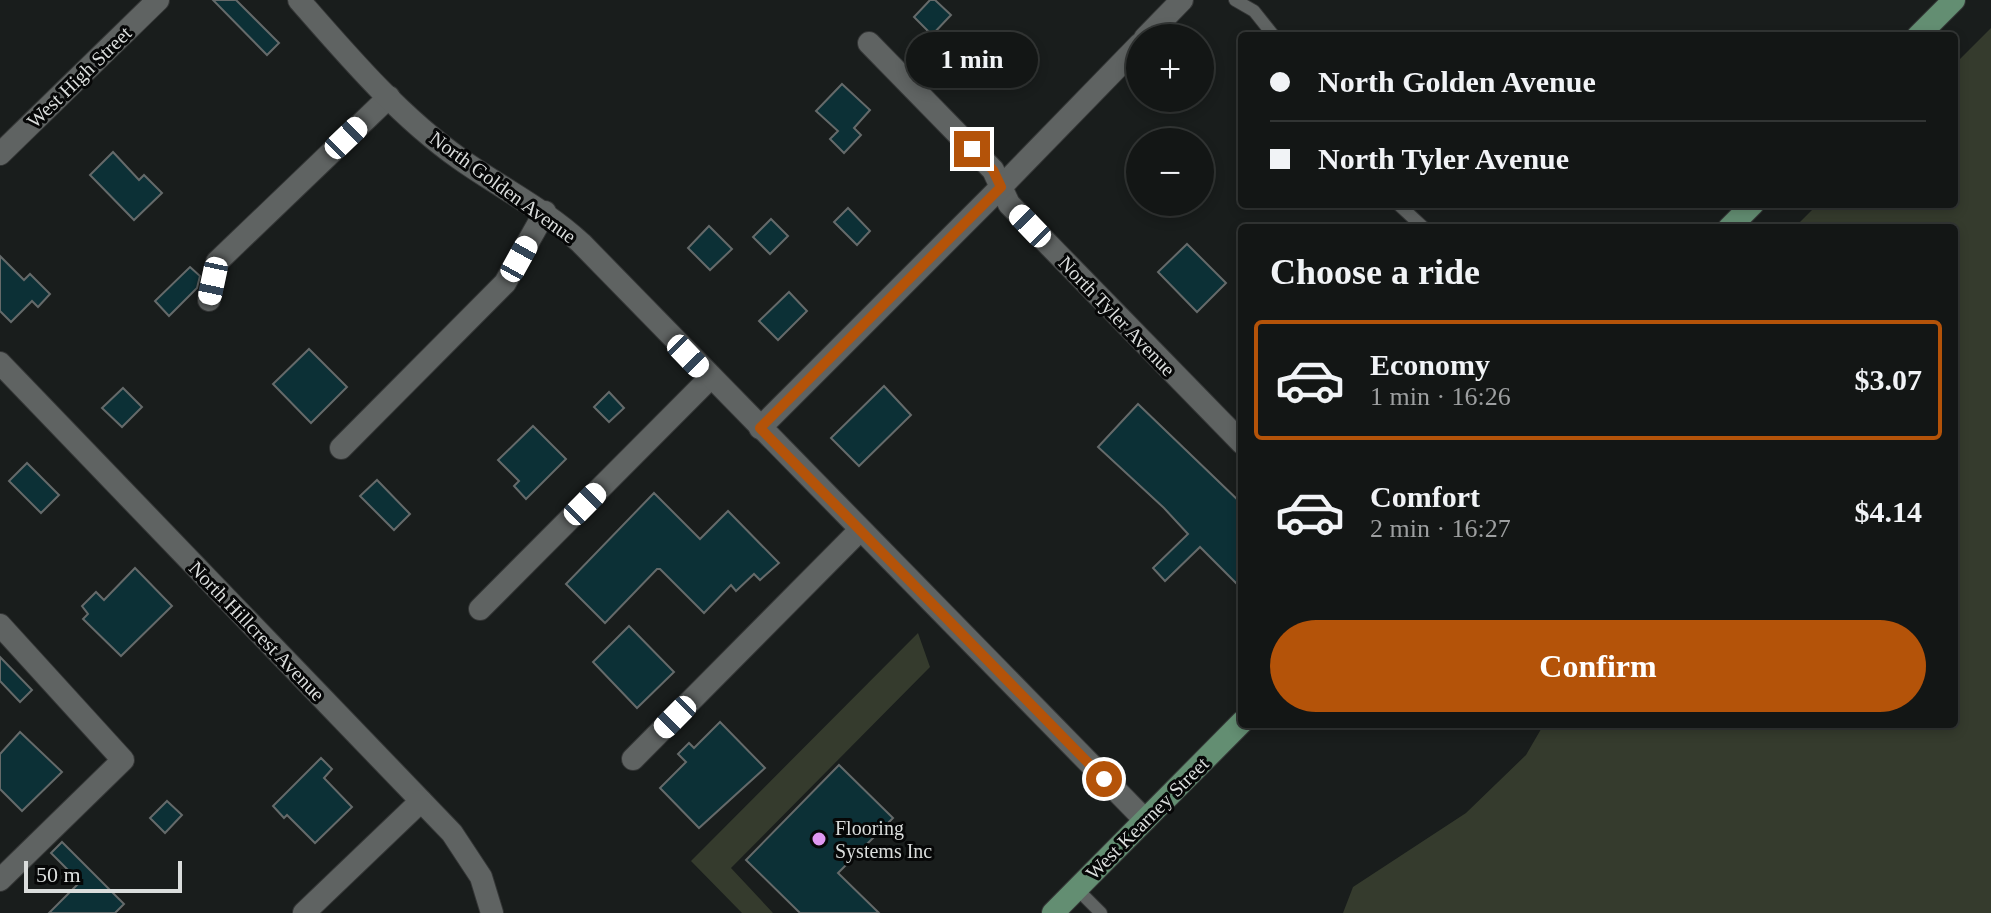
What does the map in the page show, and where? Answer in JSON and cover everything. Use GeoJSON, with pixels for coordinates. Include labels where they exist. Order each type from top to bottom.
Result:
{"type":"FeatureCollection","features":[{"type":"Feature","properties":{"kind":"main road"},"geometry":{"type":"LineString","coordinates":[[1922,32],[1954,0]]}},
{"type":"Feature","properties":{"kind":"main road"},"geometry":{"type":"LineString","coordinates":[[1733,224],[1749,208]]}},
{"type":"Feature","properties":{"kind":"main road","name":"West Kearney Street"},"geometry":{"type":"LineString","coordinates":[[1053,913],[1238,726]]}},
{"type":"Feature","properties":{"kind":"street","name":"West High Street"},"geometry":{"type":"LineString","coordinates":[[0,154],[158,0]]}},
{"type":"Feature","properties":{"kind":"street","name":"North Golden Avenue"},"geometry":{"type":"LineString","coordinates":[[299,0],[389,97],[461,160],[545,212],[581,243],[1145,820]]}},
{"type":"Feature","properties":{"kind":"street"},"geometry":{"type":"LineString","coordinates":[[1159,24],[1182,0]]}},
{"type":"Feature","properties":{"kind":"street","name":"North Tyler Avenue"},"geometry":{"type":"LineString","coordinates":[[869,43],[993,170],[1009,204],[1238,439]]}},
{"type":"Feature","properties":{"kind":"street"},"geometry":{"type":"LineString","coordinates":[[760,428],[1126,58]]}},
{"type":"Feature","properties":{"kind":"street"},"geometry":{"type":"LineString","coordinates":[[209,300],[217,262],[389,97]]}},
{"type":"Feature","properties":{"kind":"street"},"geometry":{"type":"LineString","coordinates":[[341,448],[505,283],[545,212]]}},
{"type":"Feature","properties":{"kind":"street","name":"North Hillcrest Avenue"},"geometry":{"type":"LineString","coordinates":[[0,363],[452,833],[473,861],[495,912]]}},
{"type":"Feature","properties":{"kind":"street"},"geometry":{"type":"LineString","coordinates":[[480,609],[710,378]]}},
{"type":"Feature","properties":{"kind":"street"},"geometry":{"type":"LineString","coordinates":[[633,759],[860,530]]}},
{"type":"Feature","properties":{"kind":"street"},"geometry":{"type":"LineString","coordinates":[[0,625],[123,760],[0,880]]}},
{"type":"Feature","properties":{"kind":"street"},"geometry":{"type":"LineString","coordinates":[[304,913],[421,801]]}},
{"type":"Feature","properties":{"kind":"lane"},"geometry":{"type":"LineString","coordinates":[[1235,0],[1254,11],[1271,32]]}},
{"type":"Feature","properties":{"kind":"lane"},"geometry":{"type":"LineString","coordinates":[[1402,208],[1420,224]]}},
{"type":"Feature","properties":{"kind":"lane"},"geometry":{"type":"LineString","coordinates":[[1077,889],[1101,913]]}},
{"type":"Feature","properties":{"kind":"green space"},"geometry":{"type":"Polygon","coordinates":[[[1991,28],[1991,913],[1343,913],[1353,887],[1466,813],[1526,755],[1542,728],[1958,728],[1958,224],[1798,224],[1814,208],[1958,208],[1958,61],[1991,28]]]}},
{"type":"Feature","properties":{"kind":"green space"},"geometry":{"type":"Polygon","coordinates":[[[918,633],[930,667],[731,868],[773,913],[742,913],[691,861],[918,633]]]}},
{"type":"Feature","properties":{"kind":"building"},"geometry":{"type":"Polygon","coordinates":[[[213,0],[236,0],[279,43],[267,55],[213,0]]]}},
{"type":"Feature","properties":{"kind":"building"},"geometry":{"type":"Polygon","coordinates":[[[930,0],[935,0],[951,15],[932,35],[914,17],[930,0]]]}},
{"type":"Feature","properties":{"kind":"building"},"geometry":{"type":"Polygon","coordinates":[[[842,84],[870,110],[854,128],[861,135],[844,153],[830,139],[838,131],[816,111],[842,84]]]}},
{"type":"Feature","properties":{"kind":"building"},"geometry":{"type":"Polygon","coordinates":[[[113,152],[139,180],[144,175],[162,193],[134,220],[90,175],[113,152]]]}},
{"type":"Feature","properties":{"kind":"building"},"geometry":{"type":"Polygon","coordinates":[[[848,208],[870,231],[857,245],[834,222],[848,208]]]}},
{"type":"Feature","properties":{"kind":"building"},"geometry":{"type":"Polygon","coordinates":[[[771,219],[788,236],[770,254],[753,237],[771,219]]]}},
{"type":"Feature","properties":{"kind":"building"},"geometry":{"type":"Polygon","coordinates":[[[709,226],[732,249],[710,270],[688,248],[709,226]]]}},
{"type":"Feature","properties":{"kind":"building"},"geometry":{"type":"Polygon","coordinates":[[[1187,244],[1226,283],[1197,312],[1158,272],[1187,244]]]}},
{"type":"Feature","properties":{"kind":"building"},"geometry":{"type":"Polygon","coordinates":[[[0,256],[24,280],[30,274],[50,294],[38,307],[32,301],[11,322],[0,311],[0,256]]]}},
{"type":"Feature","properties":{"kind":"building"},"geometry":{"type":"Polygon","coordinates":[[[190,267],[200,276],[197,288],[169,316],[155,301],[190,267]]]}},
{"type":"Feature","properties":{"kind":"building"},"geometry":{"type":"Polygon","coordinates":[[[789,292],[807,311],[778,340],[759,321],[789,292]]]}},
{"type":"Feature","properties":{"kind":"building"},"geometry":{"type":"Polygon","coordinates":[[[309,349],[347,387],[311,423],[273,384],[309,349]]]}},
{"type":"Feature","properties":{"kind":"building"},"geometry":{"type":"Polygon","coordinates":[[[884,386],[911,415],[859,466],[831,438],[884,386]]]}},
{"type":"Feature","properties":{"kind":"building"},"geometry":{"type":"Polygon","coordinates":[[[123,388],[142,407],[122,427],[102,408],[123,388]]]}},
{"type":"Feature","properties":{"kind":"building"},"geometry":{"type":"Polygon","coordinates":[[[609,392],[624,408],[609,422],[594,407],[609,392]]]}},
{"type":"Feature","properties":{"kind":"building"},"geometry":{"type":"Polygon","coordinates":[[[1138,404],[1238,500],[1238,585],[1200,547],[1165,581],[1153,568],[1188,534],[1098,447],[1138,404]]]}},
{"type":"Feature","properties":{"kind":"building"},"geometry":{"type":"Polygon","coordinates":[[[533,426],[566,459],[526,499],[514,486],[519,481],[498,460],[533,426]]]}},
{"type":"Feature","properties":{"kind":"building"},"geometry":{"type":"Polygon","coordinates":[[[27,463],[59,495],[41,513],[9,481],[27,463]]]}},
{"type":"Feature","properties":{"kind":"building"},"geometry":{"type":"Polygon","coordinates":[[[377,480],[410,514],[394,530],[360,496],[377,480]]]}},
{"type":"Feature","properties":{"kind":"building"},"geometry":{"type":"Polygon","coordinates":[[[654,493],[700,539],[728,511],[779,563],[760,580],[754,574],[736,591],[731,585],[704,613],[657,569],[605,623],[566,584],[654,493]]]}},
{"type":"Feature","properties":{"kind":"building"},"geometry":{"type":"Polygon","coordinates":[[[135,568],[172,606],[121,656],[83,619],[88,614],[82,606],[96,592],[104,600],[135,568]]]}},
{"type":"Feature","properties":{"kind":"building"},"geometry":{"type":"Polygon","coordinates":[[[629,626],[674,672],[637,708],[593,662],[629,626]]]}},
{"type":"Feature","properties":{"kind":"building"},"geometry":{"type":"Polygon","coordinates":[[[0,657],[32,690],[20,702],[0,681],[0,657]]]}},
{"type":"Feature","properties":{"kind":"building"},"geometry":{"type":"Polygon","coordinates":[[[720,722],[765,768],[699,828],[660,788],[686,762],[678,754],[689,743],[694,748],[720,722]]]}},
{"type":"Feature","properties":{"kind":"building"},"geometry":{"type":"Polygon","coordinates":[[[20,732],[62,772],[22,811],[0,789],[0,754],[20,732]]]}},
{"type":"Feature","properties":{"kind":"building"},"geometry":{"type":"Polygon","coordinates":[[[321,758],[332,769],[324,778],[352,807],[315,843],[287,815],[284,818],[273,806],[321,758]]]}},
{"type":"Feature","properties":{"kind":"building","name":"Flooring Systems Inc"},"geometry":{"type":"Polygon","coordinates":[[[839,765],[893,818],[838,873],[879,913],[800,913],[746,860],[839,765]]]}},
{"type":"Feature","properties":{"kind":"building"},"geometry":{"type":"Polygon","coordinates":[[[167,801],[182,815],[165,833],[150,818],[167,801]]]}},
{"type":"Feature","properties":{"kind":"building"},"geometry":{"type":"Polygon","coordinates":[[[62,842],[124,904],[115,913],[49,913],[80,882],[51,853],[62,842]]]}},
{"type":"Feature","properties":{"kind":"place","name":"Flooring Systems Inc"},"geometry":{"type":"Point","coordinates":[819,839]}},
{"type":"Feature","properties":{"kind":"route"},"geometry":{"type":"LineString","coordinates":[[972,149],[993,170],[1001,187],[760,428],[1104,779]]}}]}
